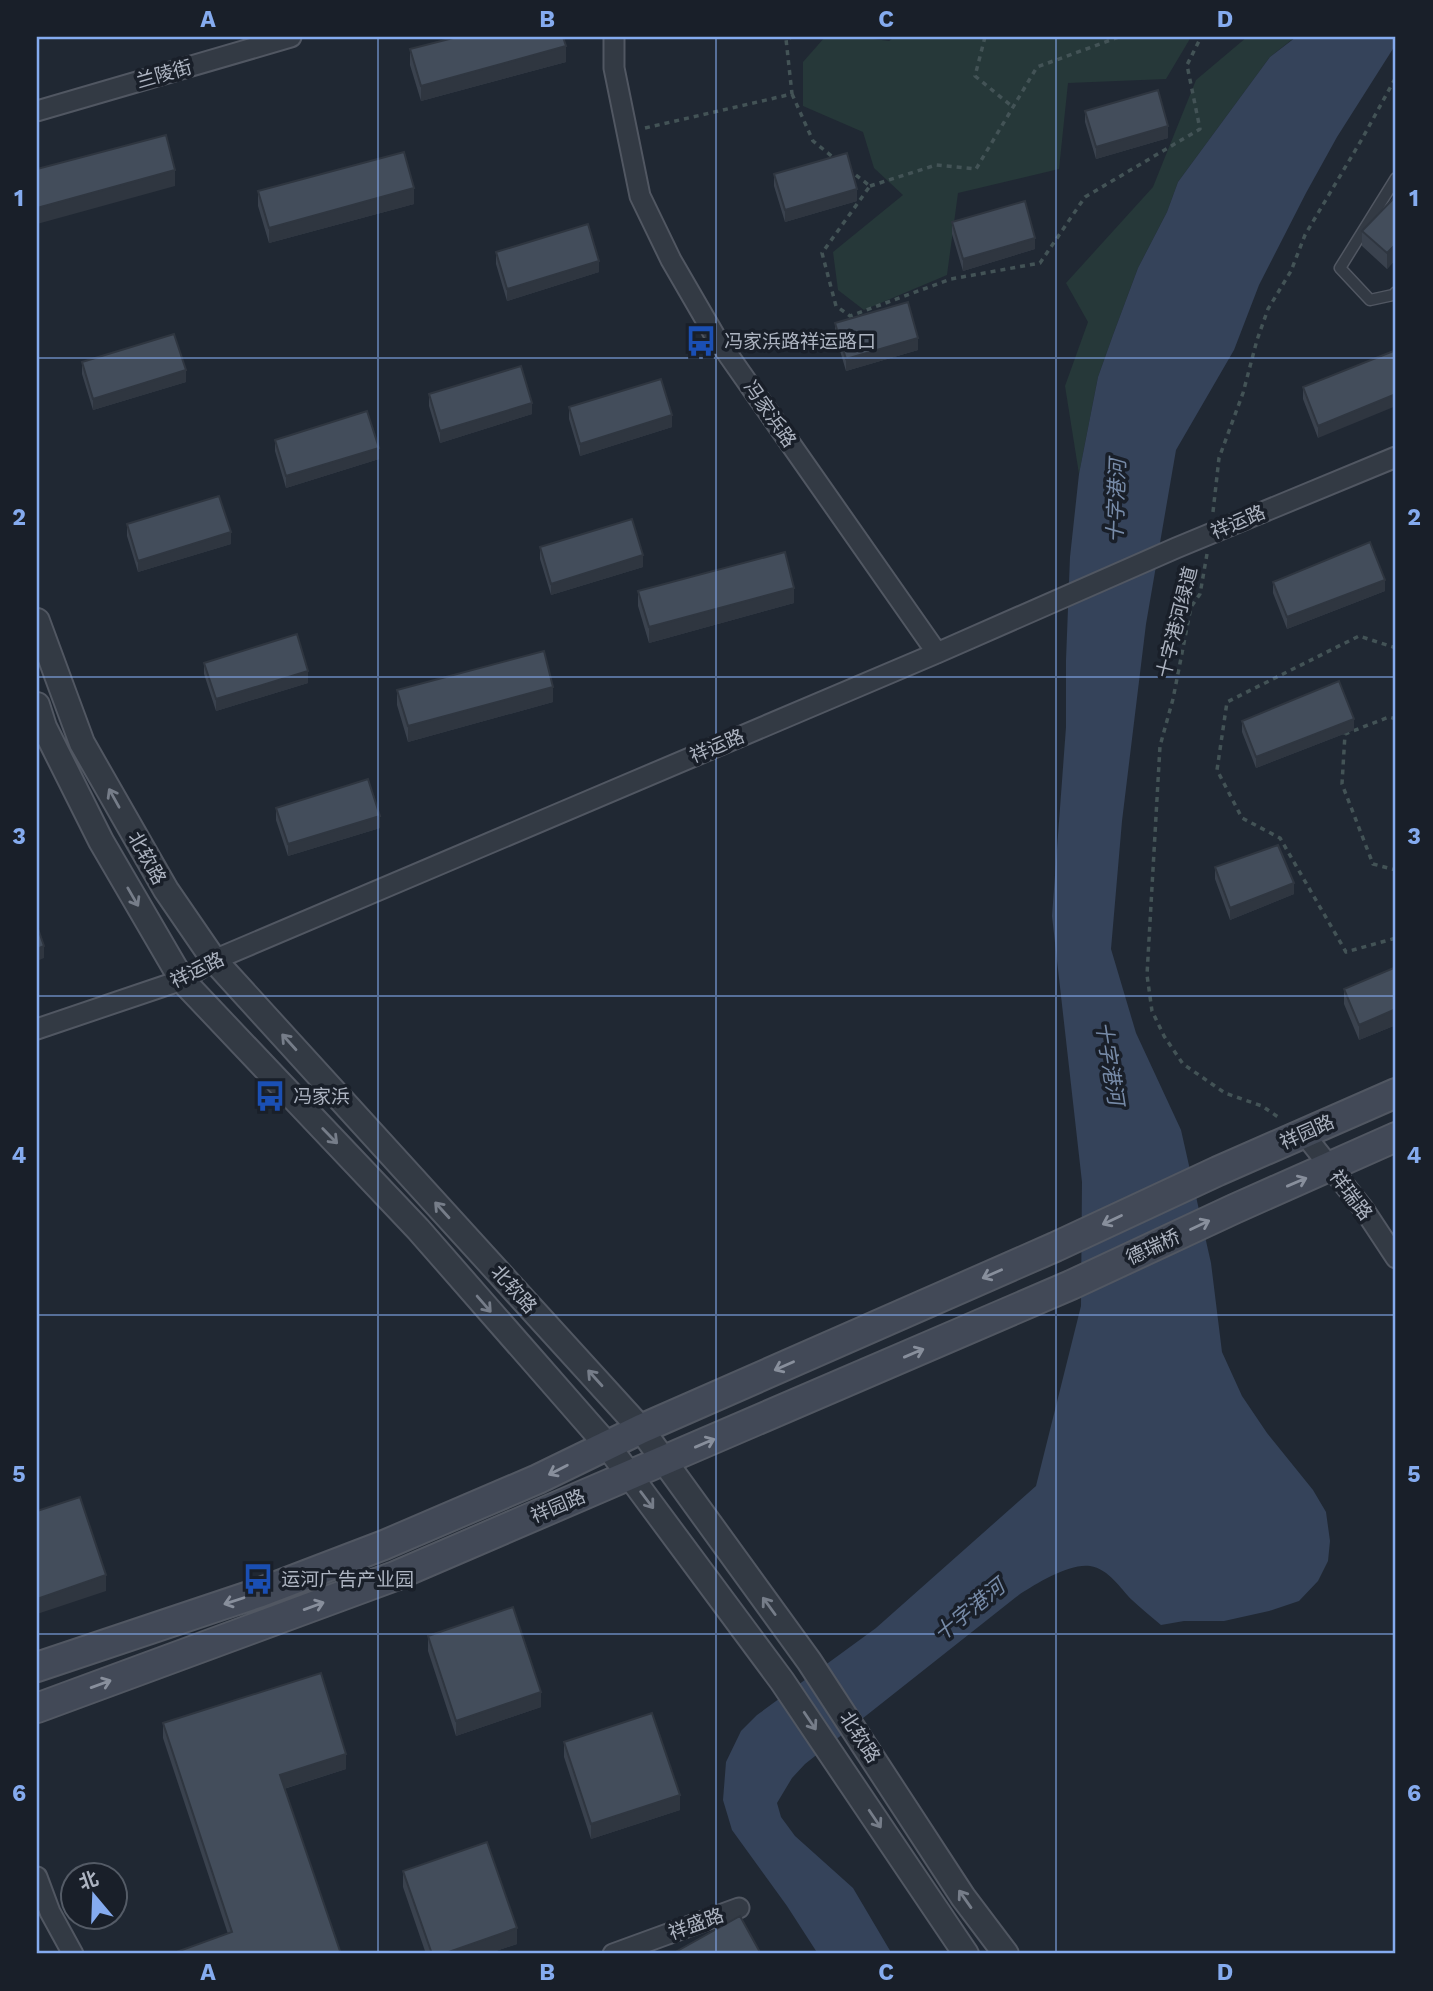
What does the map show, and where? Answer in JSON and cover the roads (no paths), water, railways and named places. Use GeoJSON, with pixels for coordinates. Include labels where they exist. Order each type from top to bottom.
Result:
{"type":"FeatureCollection","features":[{"type":"Feature","properties":{"kind":"main road","name":"祥园路"},"geometry":{"type":"LineString","coordinates":[[37,1667],[261,1592],[384,1545],[538,1479],[641,1429],[1396,1093]]}},
{"type":"Feature","properties":{"kind":"main road"},"geometry":{"type":"LineString","coordinates":[[1330,1167],[1396,1137]]}},
{"type":"Feature","properties":{"kind":"main road","name":"德瑞桥"},"geometry":{"type":"LineString","coordinates":[[1071,1285],[1330,1167]]}},
{"type":"Feature","properties":{"kind":"main road","name":"祥园路"},"geometry":{"type":"LineString","coordinates":[[37,1708],[395,1576],[1071,1285]]}},
{"type":"Feature","properties":{"kind":"street","name":"兰陵街"},"geometry":{"type":"LineString","coordinates":[[37,111],[291,37]]}},
{"type":"Feature","properties":{"kind":"street","name":"冯家浜路"},"geometry":{"type":"LineString","coordinates":[[614,37],[614,68],[640,196],[671,260],[715,336],[937,653]]}},
{"type":"Feature","properties":{"kind":"street","name":"祥运路"},"geometry":{"type":"LineString","coordinates":[[37,1029],[182,980],[214,960],[1396,457]]}},
{"type":"Feature","properties":{"kind":"street","name":"北软路"},"geometry":{"type":"LineString","coordinates":[[37,621],[82,743],[166,890],[214,960],[641,1429],[809,1661],[963,1897],[1006,1954]]}},
{"type":"Feature","properties":{"kind":"street","name":"北软路"},"geometry":{"type":"LineString","coordinates":[[37,705],[44,727],[101,841],[182,980],[418,1229],[607,1445],[782,1681],[966,1954]]}},
{"type":"Feature","properties":{"kind":"street","name":"祥瑞路"},"geometry":{"type":"LineString","coordinates":[[1304,1134],[1365,1212],[1396,1258]]}},
{"type":"Feature","properties":{"kind":"street"},"geometry":{"type":"LineString","coordinates":[[37,1877],[50,1912],[73,1954]]}},
{"type":"Feature","properties":{"kind":"street","name":"祥盛路"},"geometry":{"type":"LineString","coordinates":[[613,1954],[739,1908]]}},
{"type":"Feature","properties":{"kind":"lane"},"geometry":{"type":"LineString","coordinates":[[1396,178],[1340,268],[1370,300],[1396,292]]}},
{"type":"Feature","properties":{"kind":"water","name":"十字港河"},"geometry":{"type":"Polygon","coordinates":[[[1296,37],[1396,37],[1396,44],[1337,137],[1306,193],[1259,285],[1234,350],[1176,450],[1146,624],[1122,821],[1111,949],[1136,1033],[1181,1130],[1211,1263],[1222,1352],[1242,1396],[1267,1433],[1313,1490],[1326,1512],[1330,1541],[1328,1561],[1318,1581],[1299,1601],[1224,1621],[1184,1621],[1161,1625],[1108,1575],[1090,1566],[1064,1571],[1020,1594],[805,1764],[792,1778],[777,1803],[781,1817],[795,1836],[853,1888],[892,1954],[818,1954],[732,1830],[723,1800],[726,1762],[741,1731],[757,1715],[876,1628],[1036,1486],[1081,1306],[1082,1182],[1052,916],[1066,727],[1070,557],[1079,474],[1098,377],[1138,268],[1167,212],[1178,182],[1270,57],[1296,37]]]}},
{"type":"Feature","properties":{"kind":"place","name":"冯家浜路祥运路口"},"geometry":{"type":"Point","coordinates":[701,341]}},
{"type":"Feature","properties":{"kind":"place","name":"冯家浜"},"geometry":{"type":"Point","coordinates":[270,1096]}},
{"type":"Feature","properties":{"kind":"place","name":"运河广告产业园"},"geometry":{"type":"Point","coordinates":[258,1579]}}]}
